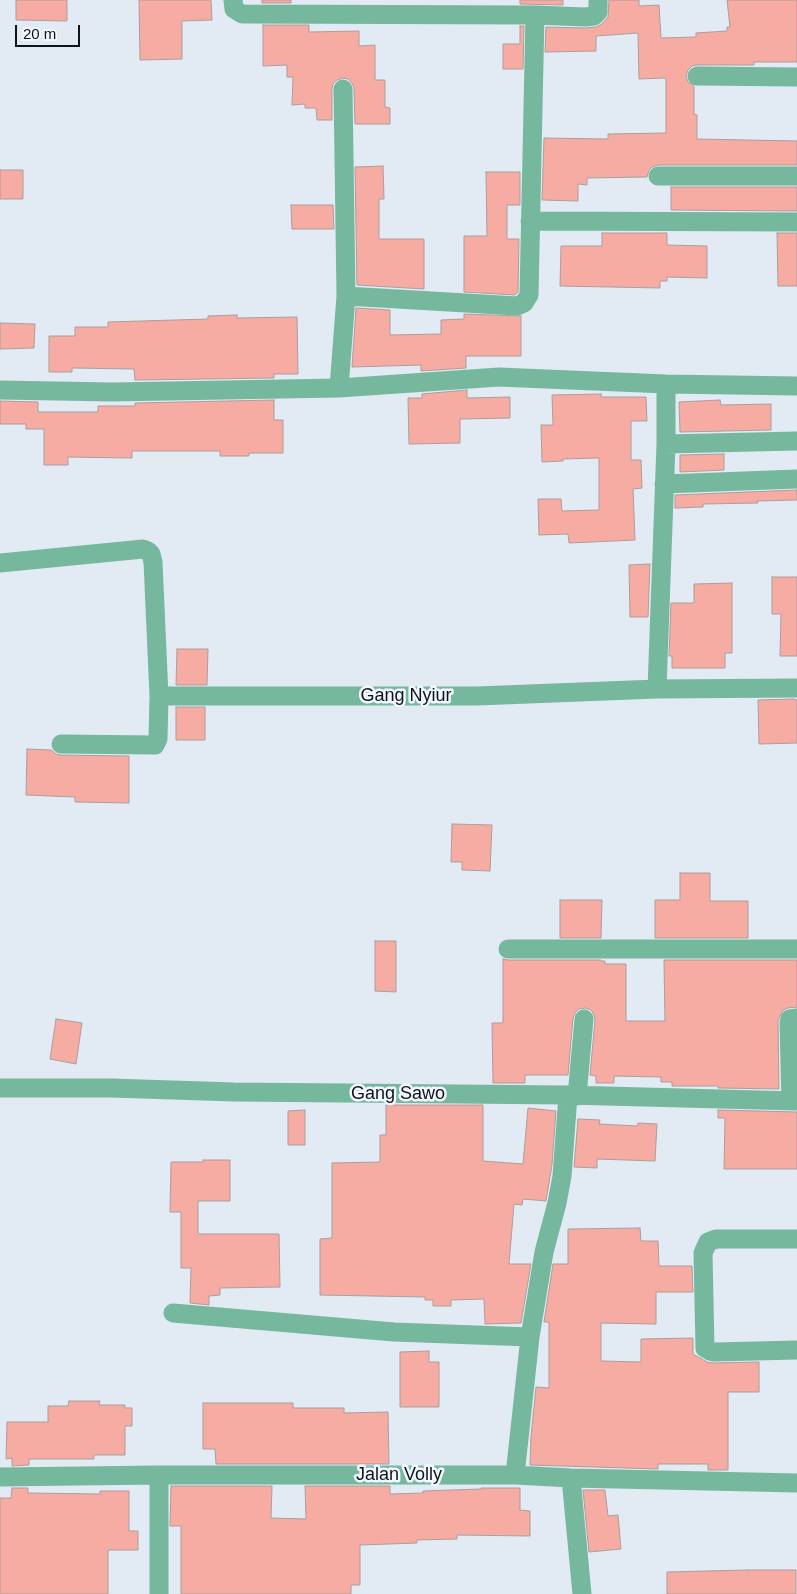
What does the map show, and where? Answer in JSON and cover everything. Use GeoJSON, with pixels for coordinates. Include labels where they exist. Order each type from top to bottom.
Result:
{"type":"FeatureCollection","features":[{"type":"Feature","properties":{"kind":"street"},"geometry":{"type":"LineString","coordinates":[[233,0],[234,9],[242,14],[594,16],[598,12],[598,0]]}},
{"type":"Feature","properties":{"kind":"street"},"geometry":{"type":"LineString","coordinates":[[346,296],[516,306],[524,303],[529,295],[535,15]]}},
{"type":"Feature","properties":{"kind":"street"},"geometry":{"type":"LineString","coordinates":[[698,76],[797,77]]}},
{"type":"Feature","properties":{"kind":"street"},"geometry":{"type":"LineString","coordinates":[[339,388],[346,296],[343,89]]}},
{"type":"Feature","properties":{"kind":"street"},"geometry":{"type":"LineString","coordinates":[[658,176],[797,176]]}},
{"type":"Feature","properties":{"kind":"street"},"geometry":{"type":"LineString","coordinates":[[530,221],[797,222]]}},
{"type":"Feature","properties":{"kind":"street"},"geometry":{"type":"LineString","coordinates":[[0,390],[112,392],[339,388],[499,377],[666,384],[797,386]]}},
{"type":"Feature","properties":{"kind":"street"},"geometry":{"type":"LineString","coordinates":[[657,688],[666,444],[666,384]]}},
{"type":"Feature","properties":{"kind":"street"},"geometry":{"type":"LineString","coordinates":[[666,444],[797,441]]}},
{"type":"Feature","properties":{"kind":"street"},"geometry":{"type":"LineString","coordinates":[[664,484],[797,479]]}},
{"type":"Feature","properties":{"kind":"street"},"geometry":{"type":"LineString","coordinates":[[0,562],[143,549],[151,554],[153,562],[159,696],[158,739],[155,745],[61,744]]}},
{"type":"Feature","properties":{"kind":"street","name":"Gang Nyiur"},"geometry":{"type":"LineString","coordinates":[[159,696],[477,696],[657,688],[797,688]]}},
{"type":"Feature","properties":{"kind":"street"},"geometry":{"type":"LineString","coordinates":[[508,949],[797,949]]}},
{"type":"Feature","properties":{"kind":"street"},"geometry":{"type":"LineString","coordinates":[[794,1101],[789,1023],[790,1019],[797,1018]]}},
{"type":"Feature","properties":{"kind":"street"},"geometry":{"type":"LineString","coordinates":[[515,1475],[530,1337],[544,1252],[562,1176],[584,1019]]}},
{"type":"Feature","properties":{"kind":"street","name":"Gang Sawo"},"geometry":{"type":"LineString","coordinates":[[0,1088],[111,1088],[234,1092],[794,1101]]}},
{"type":"Feature","properties":{"kind":"street"},"geometry":{"type":"LineString","coordinates":[[797,1239],[716,1239],[708,1242],[703,1253],[703,1345],[707,1350],[714,1352],[797,1350]]}},
{"type":"Feature","properties":{"kind":"street"},"geometry":{"type":"LineString","coordinates":[[173,1312],[394,1332],[530,1337]]}},
{"type":"Feature","properties":{"kind":"street"},"geometry":{"type":"LineString","coordinates":[[159,1475],[159,1594]]}},
{"type":"Feature","properties":{"kind":"street","name":"Jalan Volly"},"geometry":{"type":"LineString","coordinates":[[0,1477],[515,1475],[797,1483]]}},
{"type":"Feature","properties":{"kind":"street"},"geometry":{"type":"LineString","coordinates":[[571,1478],[582,1594]]}},
{"type":"Feature","properties":{"kind":"building"},"geometry":{"type":"Polygon","coordinates":[[[16,0],[67,0],[67,21],[16,20],[16,0]]]}},
{"type":"Feature","properties":{"kind":"building"},"geometry":{"type":"Polygon","coordinates":[[[139,0],[211,0],[212,20],[182,21],[182,59],[140,60],[139,0]]]}},
{"type":"Feature","properties":{"kind":"building"},"geometry":{"type":"Polygon","coordinates":[[[262,0],[291,0],[291,3],[262,3],[262,0]]]}},
{"type":"Feature","properties":{"kind":"building"},"geometry":{"type":"Polygon","coordinates":[[[520,0],[563,0],[563,5],[520,4],[520,0]]]}},
{"type":"Feature","properties":{"kind":"building"},"geometry":{"type":"Polygon","coordinates":[[[609,0],[639,0],[639,6],[659,5],[661,38],[696,37],[696,33],[727,31],[727,27],[730,27],[727,0],[797,0],[797,62],[754,62],[754,65],[697,65],[692,66],[688,70],[686,76],[688,82],[694,86],[694,114],[697,115],[697,139],[797,141],[797,165],[658,165],[649,170],[647,177],[587,178],[587,185],[578,184],[578,201],[542,200],[544,138],[608,139],[608,134],[666,133],[666,78],[639,79],[638,33],[596,36],[596,51],[545,52],[546,27],[596,27],[602,24],[608,17],[609,0]]]}},
{"type":"Feature","properties":{"kind":"building"},"geometry":{"type":"Polygon","coordinates":[[[263,25],[309,25],[309,32],[359,31],[359,46],[375,45],[375,80],[385,80],[385,107],[390,108],[390,124],[355,124],[354,88],[348,79],[343,78],[333,84],[332,120],[317,120],[316,108],[305,108],[305,104],[292,105],[293,77],[287,77],[287,65],[263,66],[263,25]]]}},
{"type":"Feature","properties":{"kind":"building"},"geometry":{"type":"Polygon","coordinates":[[[520,26],[524,26],[523,69],[503,69],[503,44],[520,44],[520,26]]]}},
{"type":"Feature","properties":{"kind":"building"},"geometry":{"type":"Polygon","coordinates":[[[383,166],[384,199],[379,199],[379,239],[424,239],[424,289],[357,285],[355,167],[383,166]]]}},
{"type":"Feature","properties":{"kind":"building"},"geometry":{"type":"Polygon","coordinates":[[[0,170],[23,170],[23,199],[0,199],[0,170]]]}},
{"type":"Feature","properties":{"kind":"building"},"geometry":{"type":"Polygon","coordinates":[[[486,172],[520,172],[520,205],[507,205],[507,239],[519,239],[518,292],[515,295],[464,292],[464,236],[487,236],[486,172]]]}},
{"type":"Feature","properties":{"kind":"building"},"geometry":{"type":"Polygon","coordinates":[[[671,187],[797,187],[797,211],[671,210],[671,187]]]}},
{"type":"Feature","properties":{"kind":"building"},"geometry":{"type":"Polygon","coordinates":[[[291,205],[333,205],[334,229],[292,229],[291,205]]]}},
{"type":"Feature","properties":{"kind":"building"},"geometry":{"type":"Polygon","coordinates":[[[602,233],[667,233],[667,245],[707,246],[707,278],[667,277],[667,281],[660,281],[660,288],[560,286],[561,246],[602,246],[602,233]]]}},
{"type":"Feature","properties":{"kind":"building"},"geometry":{"type":"Polygon","coordinates":[[[777,233],[797,233],[797,286],[778,286],[777,233]]]}},
{"type":"Feature","properties":{"kind":"building"},"geometry":{"type":"Polygon","coordinates":[[[356,308],[390,310],[390,335],[441,334],[441,320],[464,319],[464,314],[521,316],[521,356],[466,356],[466,368],[421,371],[421,365],[352,367],[356,308]]]}},
{"type":"Feature","properties":{"kind":"building"},"geometry":{"type":"Polygon","coordinates":[[[237,315],[237,318],[297,317],[298,374],[274,374],[274,378],[135,380],[134,369],[72,368],[72,372],[49,372],[49,336],[75,336],[75,327],[108,327],[108,322],[208,319],[208,316],[237,315]]]}},
{"type":"Feature","properties":{"kind":"building"},"geometry":{"type":"Polygon","coordinates":[[[0,323],[35,324],[34,348],[0,349],[0,323]]]}},
{"type":"Feature","properties":{"kind":"building"},"geometry":{"type":"Polygon","coordinates":[[[467,390],[467,398],[510,397],[510,418],[460,419],[460,443],[409,444],[408,398],[422,398],[422,394],[467,390]]]}},
{"type":"Feature","properties":{"kind":"building"},"geometry":{"type":"Polygon","coordinates":[[[601,394],[601,397],[646,397],[647,421],[631,421],[631,460],[641,460],[642,488],[633,489],[635,540],[569,543],[568,534],[539,535],[538,499],[561,499],[562,511],[599,510],[599,458],[563,459],[563,461],[542,462],[541,425],[553,425],[552,395],[601,394]]]}},
{"type":"Feature","properties":{"kind":"building"},"geometry":{"type":"Polygon","coordinates":[[[274,400],[274,420],[283,420],[283,453],[249,453],[249,456],[220,456],[220,451],[132,451],[132,458],[68,457],[68,465],[44,465],[44,429],[26,429],[26,424],[0,424],[0,401],[38,402],[38,412],[98,412],[98,406],[135,406],[135,403],[274,400]]]}},
{"type":"Feature","properties":{"kind":"building"},"geometry":{"type":"Polygon","coordinates":[[[720,400],[721,405],[771,404],[771,430],[680,432],[679,402],[720,400]]]}},
{"type":"Feature","properties":{"kind":"building"},"geometry":{"type":"Polygon","coordinates":[[[724,454],[724,470],[680,472],[680,455],[724,454]]]}},
{"type":"Feature","properties":{"kind":"building"},"geometry":{"type":"Polygon","coordinates":[[[797,490],[797,500],[703,504],[703,507],[675,508],[675,495],[797,490]]]}},
{"type":"Feature","properties":{"kind":"building"},"geometry":{"type":"Polygon","coordinates":[[[650,564],[648,617],[630,617],[629,565],[650,564]]]}},
{"type":"Feature","properties":{"kind":"building"},"geometry":{"type":"Polygon","coordinates":[[[772,577],[797,577],[797,656],[780,656],[781,614],[772,614],[772,577]]]}},
{"type":"Feature","properties":{"kind":"building"},"geometry":{"type":"Polygon","coordinates":[[[732,583],[732,653],[725,653],[725,668],[672,668],[672,656],[669,656],[671,603],[694,603],[694,584],[732,583]]]}},
{"type":"Feature","properties":{"kind":"building"},"geometry":{"type":"Polygon","coordinates":[[[177,649],[208,649],[207,685],[176,685],[177,649]]]}},
{"type":"Feature","properties":{"kind":"building"},"geometry":{"type":"Polygon","coordinates":[[[758,700],[797,700],[797,743],[759,744],[758,700]]]}},
{"type":"Feature","properties":{"kind":"building"},"geometry":{"type":"Polygon","coordinates":[[[176,707],[205,707],[205,740],[176,740],[176,707]]]}},
{"type":"Feature","properties":{"kind":"building"},"geometry":{"type":"Polygon","coordinates":[[[27,749],[51,750],[61,755],[129,756],[129,803],[75,802],[75,797],[26,795],[27,749]]]}},
{"type":"Feature","properties":{"kind":"building"},"geometry":{"type":"Polygon","coordinates":[[[452,824],[492,825],[490,871],[462,870],[462,862],[451,862],[452,824]]]}},
{"type":"Feature","properties":{"kind":"building"},"geometry":{"type":"Polygon","coordinates":[[[680,873],[710,873],[710,901],[748,901],[748,938],[655,938],[655,900],[680,900],[680,873]]]}},
{"type":"Feature","properties":{"kind":"building"},"geometry":{"type":"Polygon","coordinates":[[[560,900],[602,900],[601,938],[560,938],[560,900]]]}},
{"type":"Feature","properties":{"kind":"building"},"geometry":{"type":"Polygon","coordinates":[[[375,941],[396,941],[396,992],[375,991],[375,941]]]}},
{"type":"Feature","properties":{"kind":"building"},"geometry":{"type":"Polygon","coordinates":[[[503,959],[601,960],[605,961],[605,964],[626,964],[626,1021],[665,1021],[664,960],[797,960],[797,1007],[783,1010],[778,1021],[779,1089],[672,1086],[672,1082],[661,1082],[661,1077],[614,1076],[614,1083],[596,1083],[596,1076],[590,1075],[595,1020],[591,1010],[585,1008],[579,1009],[573,1018],[568,1075],[525,1075],[525,1083],[493,1083],[492,1023],[503,1023],[503,959]]]}},
{"type":"Feature","properties":{"kind":"building"},"geometry":{"type":"Polygon","coordinates":[[[56,1019],[82,1023],[76,1064],[50,1059],[56,1019]]]}},
{"type":"Feature","properties":{"kind":"building"},"geometry":{"type":"Polygon","coordinates":[[[386,1105],[483,1105],[483,1161],[523,1164],[528,1108],[556,1111],[552,1165],[546,1201],[523,1199],[522,1205],[514,1204],[509,1264],[531,1264],[521,1323],[485,1324],[484,1299],[451,1300],[451,1306],[433,1306],[433,1300],[425,1300],[425,1297],[320,1295],[320,1239],[332,1238],[332,1163],[380,1162],[380,1135],[386,1135],[386,1105]]]}},
{"type":"Feature","properties":{"kind":"building"},"geometry":{"type":"Polygon","coordinates":[[[305,1110],[305,1145],[288,1145],[288,1111],[305,1110]]]}},
{"type":"Feature","properties":{"kind":"building"},"geometry":{"type":"Polygon","coordinates":[[[718,1110],[797,1112],[797,1169],[724,1169],[725,1118],[718,1118],[718,1110]]]}},
{"type":"Feature","properties":{"kind":"building"},"geometry":{"type":"Polygon","coordinates":[[[578,1119],[600,1120],[599,1124],[637,1126],[638,1123],[657,1124],[655,1161],[597,1159],[597,1168],[574,1167],[578,1119]]]}},
{"type":"Feature","properties":{"kind":"building"},"geometry":{"type":"Polygon","coordinates":[[[203,1160],[230,1160],[230,1201],[198,1201],[198,1234],[279,1234],[280,1287],[220,1288],[220,1295],[209,1296],[209,1305],[190,1303],[191,1268],[181,1268],[181,1212],[170,1212],[171,1162],[203,1162],[203,1160]]]}},
{"type":"Feature","properties":{"kind":"building"},"geometry":{"type":"Polygon","coordinates":[[[640,1228],[641,1241],[658,1241],[659,1266],[692,1266],[693,1292],[656,1292],[656,1324],[601,1323],[601,1361],[641,1362],[641,1339],[693,1338],[693,1354],[707,1362],[759,1362],[759,1392],[728,1392],[728,1470],[708,1470],[708,1464],[658,1464],[658,1469],[530,1465],[536,1387],[549,1388],[549,1322],[544,1322],[553,1264],[568,1264],[568,1229],[640,1228]]]}},
{"type":"Feature","properties":{"kind":"building"},"geometry":{"type":"Polygon","coordinates":[[[429,1351],[429,1362],[439,1362],[439,1407],[400,1407],[400,1352],[429,1351]]]}},
{"type":"Feature","properties":{"kind":"building"},"geometry":{"type":"Polygon","coordinates":[[[69,1401],[100,1401],[99,1405],[125,1405],[125,1408],[132,1408],[132,1426],[125,1426],[125,1455],[94,1455],[94,1459],[29,1459],[29,1465],[12,1466],[12,1458],[6,1459],[7,1422],[48,1422],[48,1406],[68,1406],[69,1401]]]}},
{"type":"Feature","properties":{"kind":"building"},"geometry":{"type":"Polygon","coordinates":[[[203,1403],[293,1403],[293,1408],[344,1408],[344,1413],[388,1412],[389,1464],[216,1464],[215,1449],[203,1449],[203,1403]]]}},
{"type":"Feature","properties":{"kind":"building"},"geometry":{"type":"Polygon","coordinates":[[[171,1486],[272,1486],[271,1518],[306,1519],[305,1486],[390,1486],[390,1494],[481,1488],[520,1488],[520,1510],[530,1511],[530,1536],[457,1535],[457,1539],[417,1540],[417,1543],[360,1545],[360,1585],[351,1585],[351,1594],[181,1594],[181,1526],[170,1526],[171,1486]]]}},
{"type":"Feature","properties":{"kind":"building"},"geometry":{"type":"Polygon","coordinates":[[[12,1488],[28,1488],[28,1493],[100,1494],[100,1491],[129,1491],[129,1531],[138,1531],[138,1550],[108,1550],[108,1594],[0,1594],[0,1498],[11,1498],[12,1488]]]}},
{"type":"Feature","properties":{"kind":"building"},"geometry":{"type":"Polygon","coordinates":[[[583,1490],[605,1490],[608,1516],[618,1515],[621,1549],[589,1552],[583,1490]]]}},
{"type":"Feature","properties":{"kind":"building"},"geometry":{"type":"Polygon","coordinates":[[[796,1570],[796,1594],[667,1594],[667,1572],[796,1570]]]}}]}
